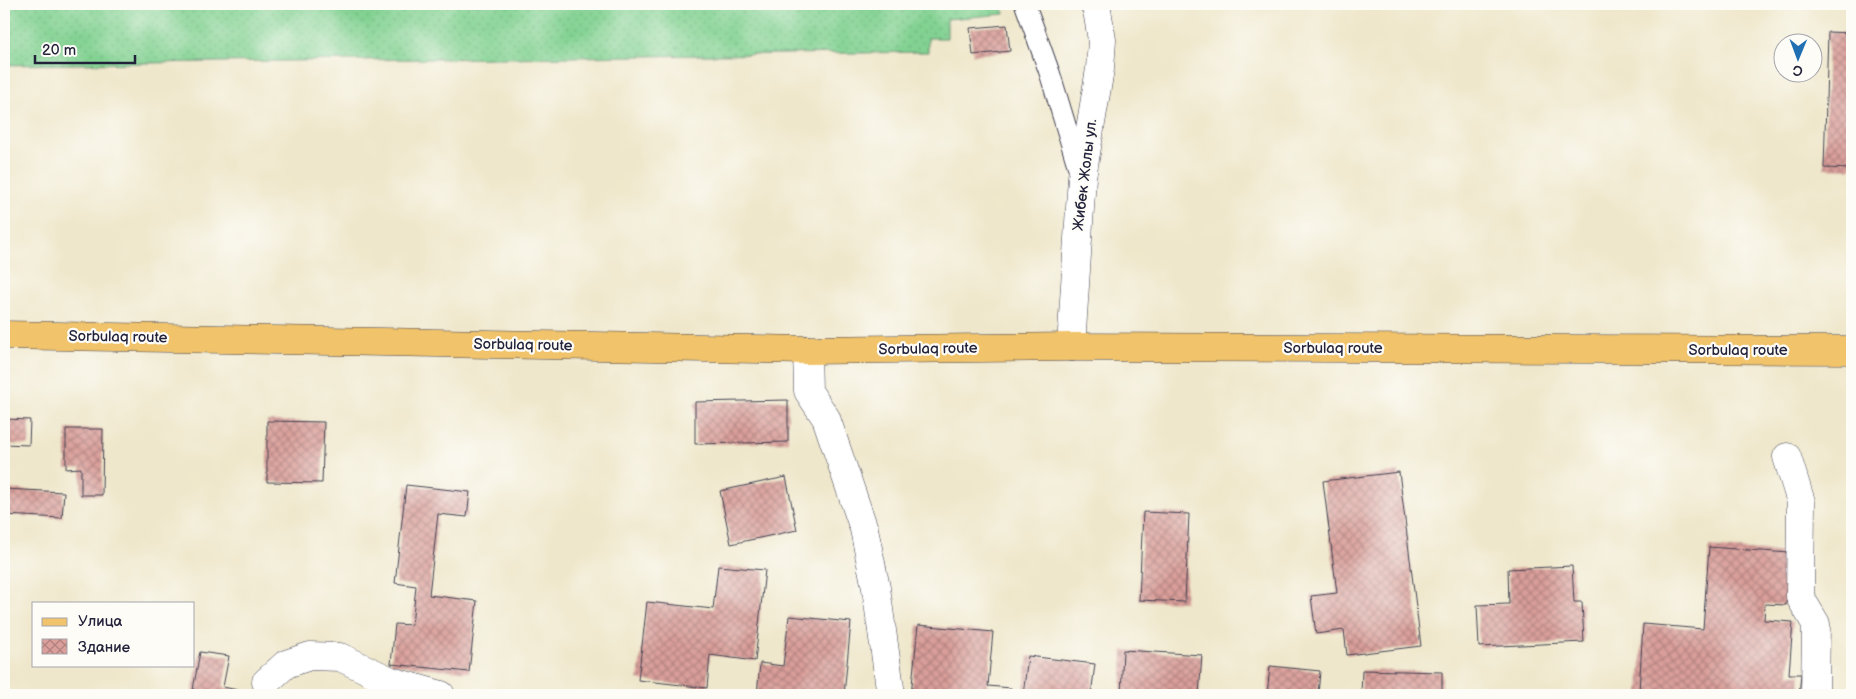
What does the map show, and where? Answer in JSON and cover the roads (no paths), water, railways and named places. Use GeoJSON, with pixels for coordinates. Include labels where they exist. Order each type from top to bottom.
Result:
{"type":"FeatureCollection","features":[{"type":"Feature","properties":{"kind":"main road","name":"Sorbulaq route"},"geometry":{"type":"LineString","coordinates":[[4,335],[807,350],[1071,347],[1852,350]]}},
{"type":"Feature","properties":{"kind":"street","name":"Жибек Жолы ул."},"geometry":{"type":"LineString","coordinates":[[1071,347],[1082,177],[1100,69],[1102,40],[1097,10],[1094,4]]}},
{"type":"Feature","properties":{"kind":"street"},"geometry":{"type":"LineString","coordinates":[[807,350],[808,391],[826,418],[864,529],[876,588],[891,695]]}},
{"type":"Feature","properties":{"kind":"street"},"geometry":{"type":"LineString","coordinates":[[1787,458],[1801,502],[1800,597],[1816,624],[1814,695]]}},
{"type":"Feature","properties":{"kind":"street"},"geometry":{"type":"LineString","coordinates":[[266,682],[286,664],[310,656],[340,657],[391,681],[441,695]]}},
{"type":"Feature","properties":{"kind":"lane"},"geometry":{"type":"LineString","coordinates":[[1025,4],[1050,74],[1082,177]]}}]}
